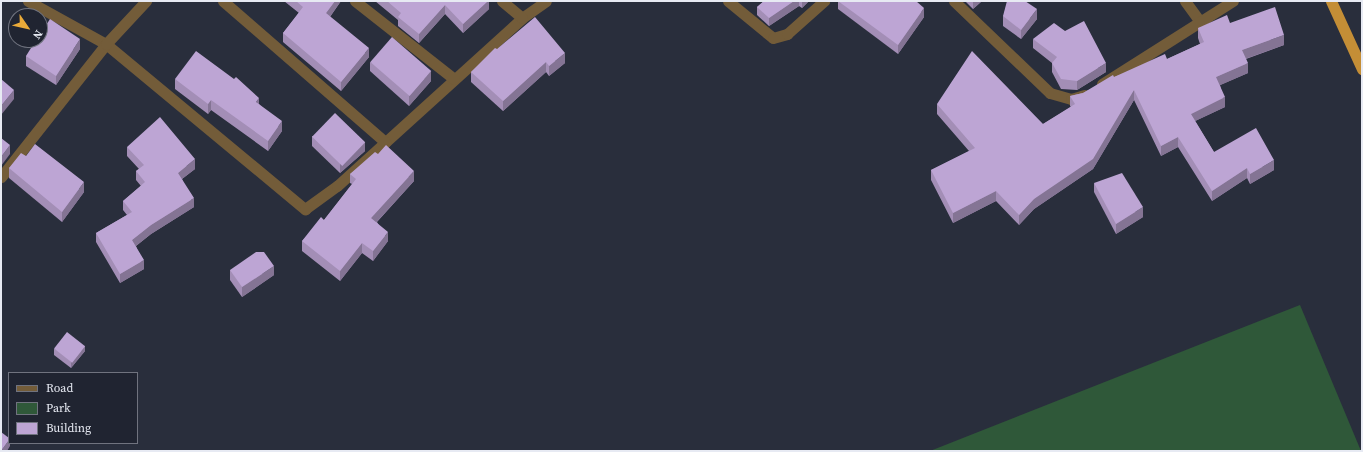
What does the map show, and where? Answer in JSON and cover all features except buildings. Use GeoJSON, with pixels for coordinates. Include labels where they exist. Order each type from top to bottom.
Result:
{"type":"FeatureCollection","features":[{"type":"Feature","properties":{"kind":"highway"},"geometry":{"type":"LineString","coordinates":[[1331,1],[1362,69]]}},
{"type":"Feature","properties":{"kind":"street"},"geometry":{"type":"LineString","coordinates":[[28,1],[106,44],[305,209],[337,186],[522,18],[546,1]]}},
{"type":"Feature","properties":{"kind":"street"},"geometry":{"type":"LineString","coordinates":[[1,177],[106,44],[146,1]]}},
{"type":"Feature","properties":{"kind":"street"},"geometry":{"type":"LineString","coordinates":[[223,1],[385,142]]}},
{"type":"Feature","properties":{"kind":"street"},"geometry":{"type":"LineString","coordinates":[[355,1],[454,79]]}},
{"type":"Feature","properties":{"kind":"street"},"geometry":{"type":"LineString","coordinates":[[502,1],[522,18]]}},
{"type":"Feature","properties":{"kind":"street"},"geometry":{"type":"LineString","coordinates":[[728,1],[773,38],[787,34],[824,1]]}},
{"type":"Feature","properties":{"kind":"street"},"geometry":{"type":"LineString","coordinates":[[954,1],[1050,92],[1071,99],[1080,97],[1233,1]]}},
{"type":"Feature","properties":{"kind":"street"},"geometry":{"type":"LineString","coordinates":[[1185,1],[1200,22]]}},
{"type":"Feature","properties":{"kind":"green space"},"geometry":{"type":"Polygon","coordinates":[[[1300,305],[1361,451],[930,451],[1300,305]]]}}]}
